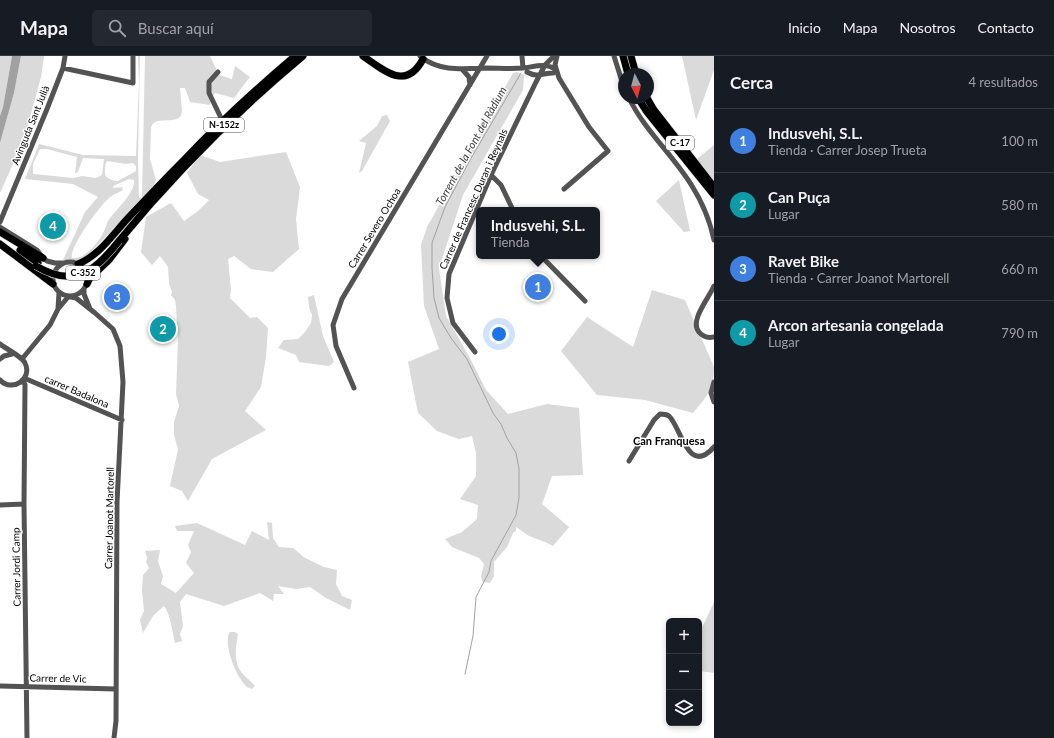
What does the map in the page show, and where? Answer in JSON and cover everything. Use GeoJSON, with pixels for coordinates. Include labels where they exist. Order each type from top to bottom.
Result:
{"type":"FeatureCollection","features":[{"type":"Feature","properties":{"kind":"highway"},"geometry":{"type":"LineString","coordinates":[[363,56],[391,75],[400,76],[412,73],[418,68],[422,57]]}},
{"type":"Feature","properties":{"kind":"highway"},"geometry":{"type":"LineString","coordinates":[[623,56],[626,68]]}},
{"type":"Feature","properties":{"kind":"highway"},"geometry":{"type":"LineString","coordinates":[[631,56],[634,68]]}},
{"type":"Feature","properties":{"kind":"highway","name":"N-152z"},"geometry":{"type":"LineString","coordinates":[[78,264],[84,262],[97,252],[129,216],[222,120],[258,87],[300,57]]}},
{"type":"Feature","properties":{"kind":"highway","name":"N-152z"},"geometry":{"type":"LineString","coordinates":[[86,286],[90,278],[109,260],[153,202],[184,166],[224,126],[300,57]]}},
{"type":"Feature","properties":{"kind":"highway","name":"C-17"},"geometry":{"type":"LineString","coordinates":[[642,104],[667,138],[714,195]]}},
{"type":"Feature","properties":{"kind":"highway","name":"C-17"},"geometry":{"type":"LineString","coordinates":[[650,104],[714,187]]}},
{"type":"Feature","properties":{"kind":"highway"},"geometry":{"type":"LineString","coordinates":[[667,138],[676,153],[714,202]]}},
{"type":"Feature","properties":{"kind":"highway","name":"C-352"},"geometry":{"type":"LineString","coordinates":[[1,239],[39,262],[56,275],[71,276],[81,274],[104,260],[118,239],[171,174]]}},
{"type":"Feature","properties":{"kind":"highway","name":"C-352"},"geometry":{"type":"LineString","coordinates":[[118,239],[153,202]]}},
{"type":"Feature","properties":{"kind":"highway"},"geometry":{"type":"LineString","coordinates":[[1,239],[39,262]]}},
{"type":"Feature","properties":{"kind":"highway"},"geometry":{"type":"LineString","coordinates":[[1,239],[53,284]]}},
{"type":"Feature","properties":{"kind":"street","name":"Avinguda Sant Julià"},"geometry":{"type":"LineString","coordinates":[[0,222],[63,68],[65,56]]}},
{"type":"Feature","properties":{"kind":"street"},"geometry":{"type":"LineString","coordinates":[[63,68],[133,83],[133,56]]}},
{"type":"Feature","properties":{"kind":"street","name":"Carrer Severo Ochoa"},"geometry":{"type":"LineString","coordinates":[[354,388],[336,346],[333,325],[342,299],[486,56]]}},
{"type":"Feature","properties":{"kind":"street"},"geometry":{"type":"LineString","coordinates":[[522,56],[531,80],[532,89]]}},
{"type":"Feature","properties":{"kind":"street"},"geometry":{"type":"LineString","coordinates":[[554,72],[556,56]]}},
{"type":"Feature","properties":{"kind":"street","name":"Carrer de Francesc Duran i Reynals"},"geometry":{"type":"LineString","coordinates":[[477,207],[538,77],[545,65],[556,56]]}},
{"type":"Feature","properties":{"kind":"street"},"geometry":{"type":"LineString","coordinates":[[614,56],[618,69]]}},
{"type":"Feature","properties":{"kind":"street"},"geometry":{"type":"LineString","coordinates":[[422,57],[436,65],[462,69],[526,69],[545,65],[554,72],[589,127],[608,151],[564,189]]}},
{"type":"Feature","properties":{"kind":"street"},"geometry":{"type":"LineString","coordinates":[[462,69],[469,77],[470,85]]}},
{"type":"Feature","properties":{"kind":"street"},"geometry":{"type":"LineString","coordinates":[[526,69],[538,77],[554,72]]}},
{"type":"Feature","properties":{"kind":"street"},"geometry":{"type":"LineString","coordinates":[[218,72],[209,82],[209,93],[222,120]]}},
{"type":"Feature","properties":{"kind":"street"},"geometry":{"type":"LineString","coordinates":[[632,104],[644,123],[691,184],[699,198],[714,240]]}},
{"type":"Feature","properties":{"kind":"street"},"geometry":{"type":"LineString","coordinates":[[491,175],[501,185],[512,207]]}},
{"type":"Feature","properties":{"kind":"street","name":"Carrer de Francesc Duran i Reynals"},"geometry":{"type":"LineString","coordinates":[[475,352],[453,323],[447,298],[448,274],[476,210]]}},
{"type":"Feature","properties":{"kind":"street"},"geometry":{"type":"LineString","coordinates":[[0,227],[37,250],[39,262],[73,262],[78,264],[85,271],[86,286],[84,294],[90,310]]}},
{"type":"Feature","properties":{"kind":"street"},"geometry":{"type":"LineString","coordinates":[[544,259],[585,301]]}},
{"type":"Feature","properties":{"kind":"street"},"geometry":{"type":"LineString","coordinates":[[65,263],[56,269],[52,278],[53,284],[59,293],[70,297]]}},
{"type":"Feature","properties":{"kind":"street","name":"N-152z"},"geometry":{"type":"LineString","coordinates":[[22,359],[50,325],[58,309],[70,297],[77,295],[86,286]]}},
{"type":"Feature","properties":{"kind":"street"},"geometry":{"type":"LineString","coordinates":[[714,286],[699,314],[696,323],[698,331],[701,334],[714,337]]}},
{"type":"Feature","properties":{"kind":"street","name":"N-152z"},"geometry":{"type":"LineString","coordinates":[[58,309],[59,293]]}},
{"type":"Feature","properties":{"kind":"street","name":"Carrer Joanot Martorell"},"geometry":{"type":"LineString","coordinates":[[70,297],[76,298],[113,330],[120,346],[123,382],[117,502],[116,721],[114,738]]}},
{"type":"Feature","properties":{"kind":"street"},"geometry":{"type":"LineString","coordinates":[[0,344],[12,354],[22,359]]}},
{"type":"Feature","properties":{"kind":"street"},"geometry":{"type":"LineString","coordinates":[[0,359],[4,356],[12,354]]}},
{"type":"Feature","properties":{"kind":"street","name":"Carrer Jordi Camp"},"geometry":{"type":"LineString","coordinates":[[22,359],[27,369],[24,379],[27,738]]}},
{"type":"Feature","properties":{"kind":"street"},"geometry":{"type":"LineString","coordinates":[[1,383],[10,386],[24,379]]}},
{"type":"Feature","properties":{"kind":"street","name":"carrer Badalona"},"geometry":{"type":"LineString","coordinates":[[24,379],[122,420]]}},
{"type":"Feature","properties":{"kind":"street"},"geometry":{"type":"LineString","coordinates":[[714,382],[711,393],[714,402]]}},
{"type":"Feature","properties":{"kind":"street"},"geometry":{"type":"LineString","coordinates":[[14,385],[20,388],[24,396]]}},
{"type":"Feature","properties":{"kind":"street"},"geometry":{"type":"LineString","coordinates":[[629,462],[654,420],[660,414],[669,416],[684,445],[691,453],[697,456],[703,456],[714,447]]}},
{"type":"Feature","properties":{"kind":"street"},"geometry":{"type":"LineString","coordinates":[[0,505],[24,504]]}},
{"type":"Feature","properties":{"kind":"street","name":"Carrer de Vic"},"geometry":{"type":"LineString","coordinates":[[0,686],[116,689]]}},
{"type":"Feature","properties":{"kind":"shaded area"},"geometry":{"type":"Polygon","coordinates":[[[0,56],[12,56],[0,116],[0,56]]]}},
{"type":"Feature","properties":{"kind":"shaded area"},"geometry":{"type":"Polygon","coordinates":[[[12,56],[21,56],[14,93],[0,143],[0,116],[12,56]]]}},
{"type":"Feature","properties":{"kind":"shaded area"},"geometry":{"type":"Polygon","coordinates":[[[21,56],[44,56],[41,77],[24,139],[0,193],[0,143],[14,93],[21,56]]]}},
{"type":"Feature","properties":{"kind":"shaded area"},"geometry":{"type":"Polygon","coordinates":[[[138,56],[140,56],[138,157],[139,198],[142,198],[145,56],[210,56],[219,75],[232,79],[235,66],[250,77],[234,98],[215,93],[211,99],[210,105],[190,102],[185,88],[180,88],[182,110],[181,116],[173,120],[157,121],[153,123],[151,127],[150,159],[156,180],[153,189],[83,260],[63,260],[85,212],[98,197],[73,184],[25,179],[39,144],[83,155],[136,156],[139,83],[138,56]],[[40,149],[33,164],[33,174],[73,178],[82,176],[96,178],[102,175],[104,159],[83,158],[78,172],[75,173],[77,157],[47,149],[40,149]],[[107,161],[105,166],[105,175],[114,181],[118,181],[136,171],[136,166],[133,163],[126,164],[107,161]],[[129,179],[113,186],[114,188],[122,187],[123,190],[109,198],[97,211],[79,237],[72,253],[72,258],[81,257],[90,251],[97,243],[108,221],[131,191],[134,180],[129,179]]]}},
{"type":"Feature","properties":{"kind":"shaded area"},"geometry":{"type":"Polygon","coordinates":[[[682,56],[714,56],[714,70],[696,120],[682,56]]]}},
{"type":"Feature","properties":{"kind":"shaded area"},"geometry":{"type":"Polygon","coordinates":[[[517,72],[524,75],[523,90],[463,195],[439,268],[446,316],[486,390],[508,414],[547,404],[579,408],[583,475],[552,476],[542,504],[569,527],[553,546],[529,536],[516,527],[516,531],[513,533],[507,547],[494,562],[494,576],[490,583],[483,582],[481,577],[484,564],[479,558],[452,547],[445,539],[462,532],[477,519],[478,505],[460,499],[476,476],[476,453],[472,436],[459,439],[437,431],[418,413],[408,362],[439,349],[424,306],[421,245],[427,227],[513,73],[517,72]]]}},
{"type":"Feature","properties":{"kind":"shaded area"},"geometry":{"type":"Polygon","coordinates":[[[387,115],[390,121],[362,171],[359,173],[366,143],[359,141],[377,126],[382,116],[387,115]]]}},
{"type":"Feature","properties":{"kind":"shaded area"},"geometry":{"type":"Polygon","coordinates":[[[714,145],[714,181],[697,159],[714,145]]]}},
{"type":"Feature","properties":{"kind":"shaded area"},"geometry":{"type":"Polygon","coordinates":[[[286,152],[300,187],[296,219],[299,249],[273,272],[251,269],[234,256],[228,259],[231,290],[230,298],[250,318],[257,317],[268,328],[266,357],[261,387],[245,411],[266,430],[212,459],[188,501],[182,491],[170,486],[178,449],[174,435],[174,422],[179,406],[176,394],[178,339],[175,300],[171,295],[172,292],[169,284],[168,267],[160,256],[152,265],[141,252],[146,217],[171,203],[184,221],[198,211],[209,200],[198,194],[187,173],[200,155],[220,162],[286,152]]]}},
{"type":"Feature","properties":{"kind":"shaded area"},"geometry":{"type":"Polygon","coordinates":[[[679,180],[690,231],[684,232],[656,201],[679,180]]]}},
{"type":"Feature","properties":{"kind":"shaded area"},"geometry":{"type":"Polygon","coordinates":[[[652,290],[685,300],[714,367],[713,382],[709,392],[693,413],[645,400],[597,395],[561,351],[587,317],[633,347],[652,290]]]}},
{"type":"Feature","properties":{"kind":"shaded area"},"geometry":{"type":"Polygon","coordinates":[[[314,295],[323,336],[334,362],[329,366],[299,362],[296,355],[278,348],[284,340],[298,339],[305,332],[311,323],[312,315],[308,297],[314,295]]]}},
{"type":"Feature","properties":{"kind":"shaded area"},"geometry":{"type":"Polygon","coordinates":[[[267,522],[272,523],[273,538],[279,547],[293,548],[305,558],[324,567],[337,570],[336,584],[342,596],[352,600],[350,610],[326,598],[310,587],[296,589],[278,586],[284,594],[274,594],[273,601],[260,593],[224,606],[186,594],[180,602],[183,626],[180,634],[182,641],[175,643],[170,619],[164,606],[153,616],[143,633],[140,620],[144,611],[142,591],[143,575],[149,568],[146,562],[147,558],[145,551],[160,550],[158,561],[163,576],[161,584],[176,593],[194,573],[186,563],[191,552],[188,545],[194,531],[177,531],[175,526],[197,523],[245,545],[252,531],[269,540],[267,522]]]}},
{"type":"Feature","properties":{"kind":"shaded area"},"geometry":{"type":"Polygon","coordinates":[[[714,602],[714,673],[702,671],[702,628],[714,602]]]}},
{"type":"Feature","properties":{"kind":"shaded area"},"geometry":{"type":"Polygon","coordinates":[[[230,632],[235,632],[238,634],[236,658],[238,667],[255,686],[252,689],[243,683],[235,669],[229,652],[228,637],[230,632]]]}},
{"type":"Feature","properties":{"kind":"waterway","name":"Torrent de la Font del Ràdium"},"geometry":{"type":"LineString","coordinates":[[465,674],[473,636],[476,597],[489,572],[491,561],[516,515],[519,498],[519,469],[516,453],[501,424],[493,413],[467,359],[451,338],[439,318],[434,298],[432,243],[445,207],[470,160],[521,73]]}},
{"type":"Feature","properties":{"kind":"place","name":"Arcon artesania congelada"},"geometry":{"type":"Point","coordinates":[53,226]}},
{"type":"Feature","properties":{"kind":"place","name":"Indusvehi, S.L."},"geometry":{"type":"Point","coordinates":[538,287]}},
{"type":"Feature","properties":{"kind":"place","name":"Ravet Bike"},"geometry":{"type":"Point","coordinates":[117,297]}},
{"type":"Feature","properties":{"kind":"place","name":"Can Puça"},"geometry":{"type":"Point","coordinates":[163,329]}},
{"type":"Feature","properties":{"kind":"district","name":"Can Franquesa"},"geometry":{"type":"Point","coordinates":[669,441]}}]}
